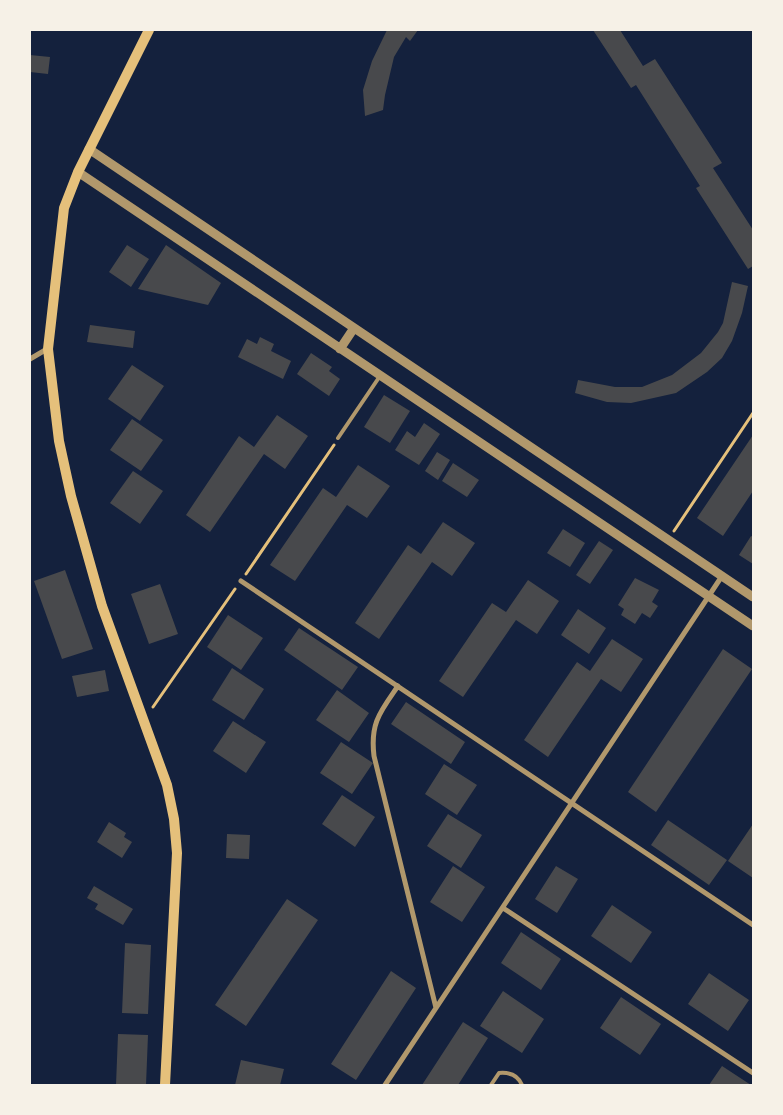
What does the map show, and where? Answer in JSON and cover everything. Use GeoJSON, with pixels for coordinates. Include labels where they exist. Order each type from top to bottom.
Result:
{"type":"FeatureCollection","features":[{"type":"Feature","properties":{"kind":"main road"},"geometry":{"type":"LineString","coordinates":[[149,30],[68,195],[62,220],[48,349],[59,441],[71,496],[102,606],[164,775],[174,819],[177,853],[165,1085]]}},
{"type":"Feature","properties":{"kind":"street"},"geometry":{"type":"LineString","coordinates":[[89,150],[753,597]]}},
{"type":"Feature","properties":{"kind":"street"},"geometry":{"type":"LineString","coordinates":[[78,172],[753,626]]}},
{"type":"Feature","properties":{"kind":"street"},"geometry":{"type":"LineString","coordinates":[[340,349],[354,328]]}},
{"type":"Feature","properties":{"kind":"street"},"geometry":{"type":"LineString","coordinates":[[30,360],[48,349]]}},
{"type":"Feature","properties":{"kind":"street"},"geometry":{"type":"LineString","coordinates":[[385,1085],[722,576]]}},
{"type":"Feature","properties":{"kind":"street"},"geometry":{"type":"LineString","coordinates":[[241,581],[570,804],[753,925]]}},
{"type":"Feature","properties":{"kind":"street"},"geometry":{"type":"LineString","coordinates":[[398,686],[379,714],[374,726],[372,738],[374,756],[436,1008]]}},
{"type":"Feature","properties":{"kind":"street"},"geometry":{"type":"LineString","coordinates":[[503,908],[753,1073]]}},
{"type":"Feature","properties":{"kind":"lane"},"geometry":{"type":"LineString","coordinates":[[338,438],[380,376]]}},
{"type":"Feature","properties":{"kind":"lane"},"geometry":{"type":"LineString","coordinates":[[491,1085],[499,1073],[508,1072],[514,1075],[522,1085]]}},
{"type":"Feature","properties":{"kind":"path"},"geometry":{"type":"LineString","coordinates":[[668,540],[753,413]]}},
{"type":"Feature","properties":{"kind":"building"},"geometry":{"type":"Polygon","coordinates":[[[387,30],[418,30],[410,41],[406,37],[394,57],[383,110],[365,116],[363,90],[372,61],[387,30]]]}},
{"type":"Feature","properties":{"kind":"building"},"geometry":{"type":"Polygon","coordinates":[[[593,30],[620,30],[643,66],[655,59],[722,163],[713,168],[753,230],[753,266],[748,269],[696,188],[700,186],[636,85],[631,88],[593,30]]]}},
{"type":"Feature","properties":{"kind":"building"},"geometry":{"type":"Polygon","coordinates":[[[30,55],[50,57],[48,74],[30,72],[30,55]]]}},
{"type":"Feature","properties":{"kind":"building"},"geometry":{"type":"Polygon","coordinates":[[[127,245],[149,259],[131,287],[109,272],[127,245]]]}},
{"type":"Feature","properties":{"kind":"building"},"geometry":{"type":"Polygon","coordinates":[[[166,245],[221,283],[208,305],[138,289],[166,245]]]}},
{"type":"Feature","properties":{"kind":"building"},"geometry":{"type":"Polygon","coordinates":[[[732,282],[748,286],[742,313],[732,341],[722,358],[707,372],[676,393],[631,403],[607,402],[575,393],[578,380],[615,387],[642,387],[672,375],[701,353],[718,332],[723,323],[732,282]]]}},
{"type":"Feature","properties":{"kind":"building"},"geometry":{"type":"Polygon","coordinates":[[[90,325],[135,331],[133,348],[87,342],[90,325]]]}},
{"type":"Feature","properties":{"kind":"building"},"geometry":{"type":"Polygon","coordinates":[[[260,337],[274,344],[271,351],[291,361],[283,379],[238,357],[247,339],[257,344],[260,337]]]}},
{"type":"Feature","properties":{"kind":"building"},"geometry":{"type":"Polygon","coordinates":[[[311,353],[332,367],[329,371],[340,379],[329,396],[297,374],[311,353]]]}},
{"type":"Feature","properties":{"kind":"building"},"geometry":{"type":"Polygon","coordinates":[[[132,365],[164,386],[140,421],[108,399],[132,365]]]}},
{"type":"Feature","properties":{"kind":"building"},"geometry":{"type":"Polygon","coordinates":[[[384,395],[410,411],[390,443],[364,427],[384,395]]]}},
{"type":"Feature","properties":{"kind":"building"},"geometry":{"type":"Polygon","coordinates":[[[277,415],[308,436],[285,469],[264,454],[210,532],[186,515],[239,436],[254,447],[277,415]]]}},
{"type":"Feature","properties":{"kind":"building"},"geometry":{"type":"Polygon","coordinates":[[[132,419],[163,440],[141,471],[110,450],[132,419]]]}},
{"type":"Feature","properties":{"kind":"building"},"geometry":{"type":"Polygon","coordinates":[[[424,423],[440,434],[419,465],[395,450],[407,431],[415,437],[424,423]]]}},
{"type":"Feature","properties":{"kind":"building"},"geometry":{"type":"Polygon","coordinates":[[[753,435],[753,491],[723,536],[697,518],[753,435]]]}},
{"type":"Feature","properties":{"kind":"building"},"geometry":{"type":"Polygon","coordinates":[[[437,452],[450,460],[438,480],[425,471],[437,452]]]}},
{"type":"Feature","properties":{"kind":"building"},"geometry":{"type":"Polygon","coordinates":[[[453,463],[479,480],[467,497],[442,481],[453,463]]]}},
{"type":"Feature","properties":{"kind":"building"},"geometry":{"type":"Polygon","coordinates":[[[358,465],[390,486],[367,518],[347,505],[295,581],[270,565],[323,488],[336,497],[358,465]]]}},
{"type":"Feature","properties":{"kind":"building"},"geometry":{"type":"Polygon","coordinates":[[[133,471],[163,491],[140,524],[110,503],[133,471]]]}},
{"type":"Feature","properties":{"kind":"building"},"geometry":{"type":"Polygon","coordinates":[[[443,522],[475,543],[452,576],[432,562],[379,639],[355,623],[408,545],[421,554],[443,522]]]}},
{"type":"Feature","properties":{"kind":"building"},"geometry":{"type":"Polygon","coordinates":[[[563,529],[585,543],[570,567],[547,553],[563,529]]]}},
{"type":"Feature","properties":{"kind":"building"},"geometry":{"type":"Polygon","coordinates":[[[751,536],[753,537],[753,564],[739,555],[751,536]]]}},
{"type":"Feature","properties":{"kind":"building"},"geometry":{"type":"Polygon","coordinates":[[[599,541],[613,550],[590,584],[576,575],[599,541]]]}},
{"type":"Feature","properties":{"kind":"building"},"geometry":{"type":"Polygon","coordinates":[[[65,570],[93,649],[62,659],[34,581],[65,570]]]}},
{"type":"Feature","properties":{"kind":"building"},"geometry":{"type":"Polygon","coordinates":[[[635,578],[659,590],[652,602],[658,606],[650,618],[642,613],[635,624],[621,615],[624,609],[618,605],[635,578]]]}},
{"type":"Feature","properties":{"kind":"building"},"geometry":{"type":"Polygon","coordinates":[[[528,580],[559,601],[537,634],[516,620],[463,697],[439,681],[492,603],[506,612],[528,580]]]}},
{"type":"Feature","properties":{"kind":"building"},"geometry":{"type":"Polygon","coordinates":[[[160,584],[178,634],[149,644],[131,594],[160,584]]]}},
{"type":"Feature","properties":{"kind":"building"},"geometry":{"type":"Polygon","coordinates":[[[578,609],[606,628],[589,654],[561,635],[578,609]]]}},
{"type":"Feature","properties":{"kind":"building"},"geometry":{"type":"Polygon","coordinates":[[[228,615],[263,638],[241,670],[207,647],[228,615]]]}},
{"type":"Feature","properties":{"kind":"building"},"geometry":{"type":"Polygon","coordinates":[[[299,628],[358,667],[342,690],[284,650],[299,628]]]}},
{"type":"Feature","properties":{"kind":"building"},"geometry":{"type":"Polygon","coordinates":[[[612,639],[643,659],[621,692],[601,679],[548,757],[524,740],[577,662],[590,671],[612,639]]]}},
{"type":"Feature","properties":{"kind":"building"},"geometry":{"type":"Polygon","coordinates":[[[723,649],[752,669],[656,812],[628,792],[723,649]]]}},
{"type":"Feature","properties":{"kind":"building"},"geometry":{"type":"Polygon","coordinates":[[[232,668],[264,689],[244,720],[212,700],[232,668]]]}},
{"type":"Feature","properties":{"kind":"building"},"geometry":{"type":"Polygon","coordinates":[[[105,670],[109,691],[77,697],[72,676],[105,670]]]}},
{"type":"Feature","properties":{"kind":"building"},"geometry":{"type":"Polygon","coordinates":[[[337,690],[369,713],[349,742],[316,720],[337,690]]]}},
{"type":"Feature","properties":{"kind":"building"},"geometry":{"type":"Polygon","coordinates":[[[406,702],[465,742],[451,764],[391,724],[406,702]]]}},
{"type":"Feature","properties":{"kind":"building"},"geometry":{"type":"Polygon","coordinates":[[[233,721],[266,742],[246,773],[213,751],[233,721]]]}},
{"type":"Feature","properties":{"kind":"building"},"geometry":{"type":"Polygon","coordinates":[[[341,742],[373,763],[352,794],[320,773],[341,742]]]}},
{"type":"Feature","properties":{"kind":"building"},"geometry":{"type":"Polygon","coordinates":[[[444,764],[477,785],[457,815],[425,794],[444,764]]]}},
{"type":"Feature","properties":{"kind":"building"},"geometry":{"type":"Polygon","coordinates":[[[342,795],[375,817],[355,847],[322,824],[342,795]]]}},
{"type":"Feature","properties":{"kind":"building"},"geometry":{"type":"Polygon","coordinates":[[[448,814],[482,835],[461,868],[427,846],[448,814]]]}},
{"type":"Feature","properties":{"kind":"building"},"geometry":{"type":"Polygon","coordinates":[[[668,820],[727,860],[709,885],[651,845],[668,820]]]}},
{"type":"Feature","properties":{"kind":"building"},"geometry":{"type":"Polygon","coordinates":[[[109,822],[126,833],[124,837],[132,842],[122,858],[97,842],[109,822]]]}},
{"type":"Feature","properties":{"kind":"building"},"geometry":{"type":"Polygon","coordinates":[[[753,824],[753,878],[728,861],[753,824]]]}},
{"type":"Feature","properties":{"kind":"building"},"geometry":{"type":"Polygon","coordinates":[[[227,834],[250,835],[249,859],[226,858],[227,834]]]}},
{"type":"Feature","properties":{"kind":"building"},"geometry":{"type":"Polygon","coordinates":[[[453,866],[485,887],[462,922],[430,902],[453,866]]]}},
{"type":"Feature","properties":{"kind":"building"},"geometry":{"type":"Polygon","coordinates":[[[556,866],[578,879],[557,913],[535,899],[556,866]]]}},
{"type":"Feature","properties":{"kind":"building"},"geometry":{"type":"Polygon","coordinates":[[[94,886],[133,909],[123,925],[95,909],[98,904],[87,898],[94,886]]]}},
{"type":"Feature","properties":{"kind":"building"},"geometry":{"type":"Polygon","coordinates":[[[287,899],[318,920],[246,1026],[215,1005],[287,899]]]}},
{"type":"Feature","properties":{"kind":"building"},"geometry":{"type":"Polygon","coordinates":[[[612,905],[652,932],[631,963],[591,936],[612,905]]]}},
{"type":"Feature","properties":{"kind":"building"},"geometry":{"type":"Polygon","coordinates":[[[521,932],[561,959],[541,990],[501,963],[521,932]]]}},
{"type":"Feature","properties":{"kind":"building"},"geometry":{"type":"Polygon","coordinates":[[[125,943],[151,945],[148,1014],[122,1013],[125,943]]]}},
{"type":"Feature","properties":{"kind":"building"},"geometry":{"type":"Polygon","coordinates":[[[391,971],[416,988],[356,1080],[331,1064],[391,971]]]}},
{"type":"Feature","properties":{"kind":"building"},"geometry":{"type":"Polygon","coordinates":[[[709,973],[749,1000],[728,1031],[688,1004],[709,973]]]}},
{"type":"Feature","properties":{"kind":"building"},"geometry":{"type":"Polygon","coordinates":[[[503,991],[544,1019],[522,1053],[480,1026],[503,991]]]}},
{"type":"Feature","properties":{"kind":"building"},"geometry":{"type":"Polygon","coordinates":[[[621,997],[661,1024],[640,1055],[600,1028],[621,997]]]}},
{"type":"Feature","properties":{"kind":"building"},"geometry":{"type":"Polygon","coordinates":[[[463,1022],[488,1038],[458,1085],[422,1085],[463,1022]]]}},
{"type":"Feature","properties":{"kind":"building"},"geometry":{"type":"Polygon","coordinates":[[[118,1034],[148,1035],[146,1085],[116,1085],[118,1034]]]}},
{"type":"Feature","properties":{"kind":"building"},"geometry":{"type":"Polygon","coordinates":[[[241,1060],[284,1069],[280,1085],[235,1085],[241,1060]]]}},
{"type":"Feature","properties":{"kind":"building"},"geometry":{"type":"Polygon","coordinates":[[[722,1066],[751,1085],[709,1085],[722,1066]]]}}]}
